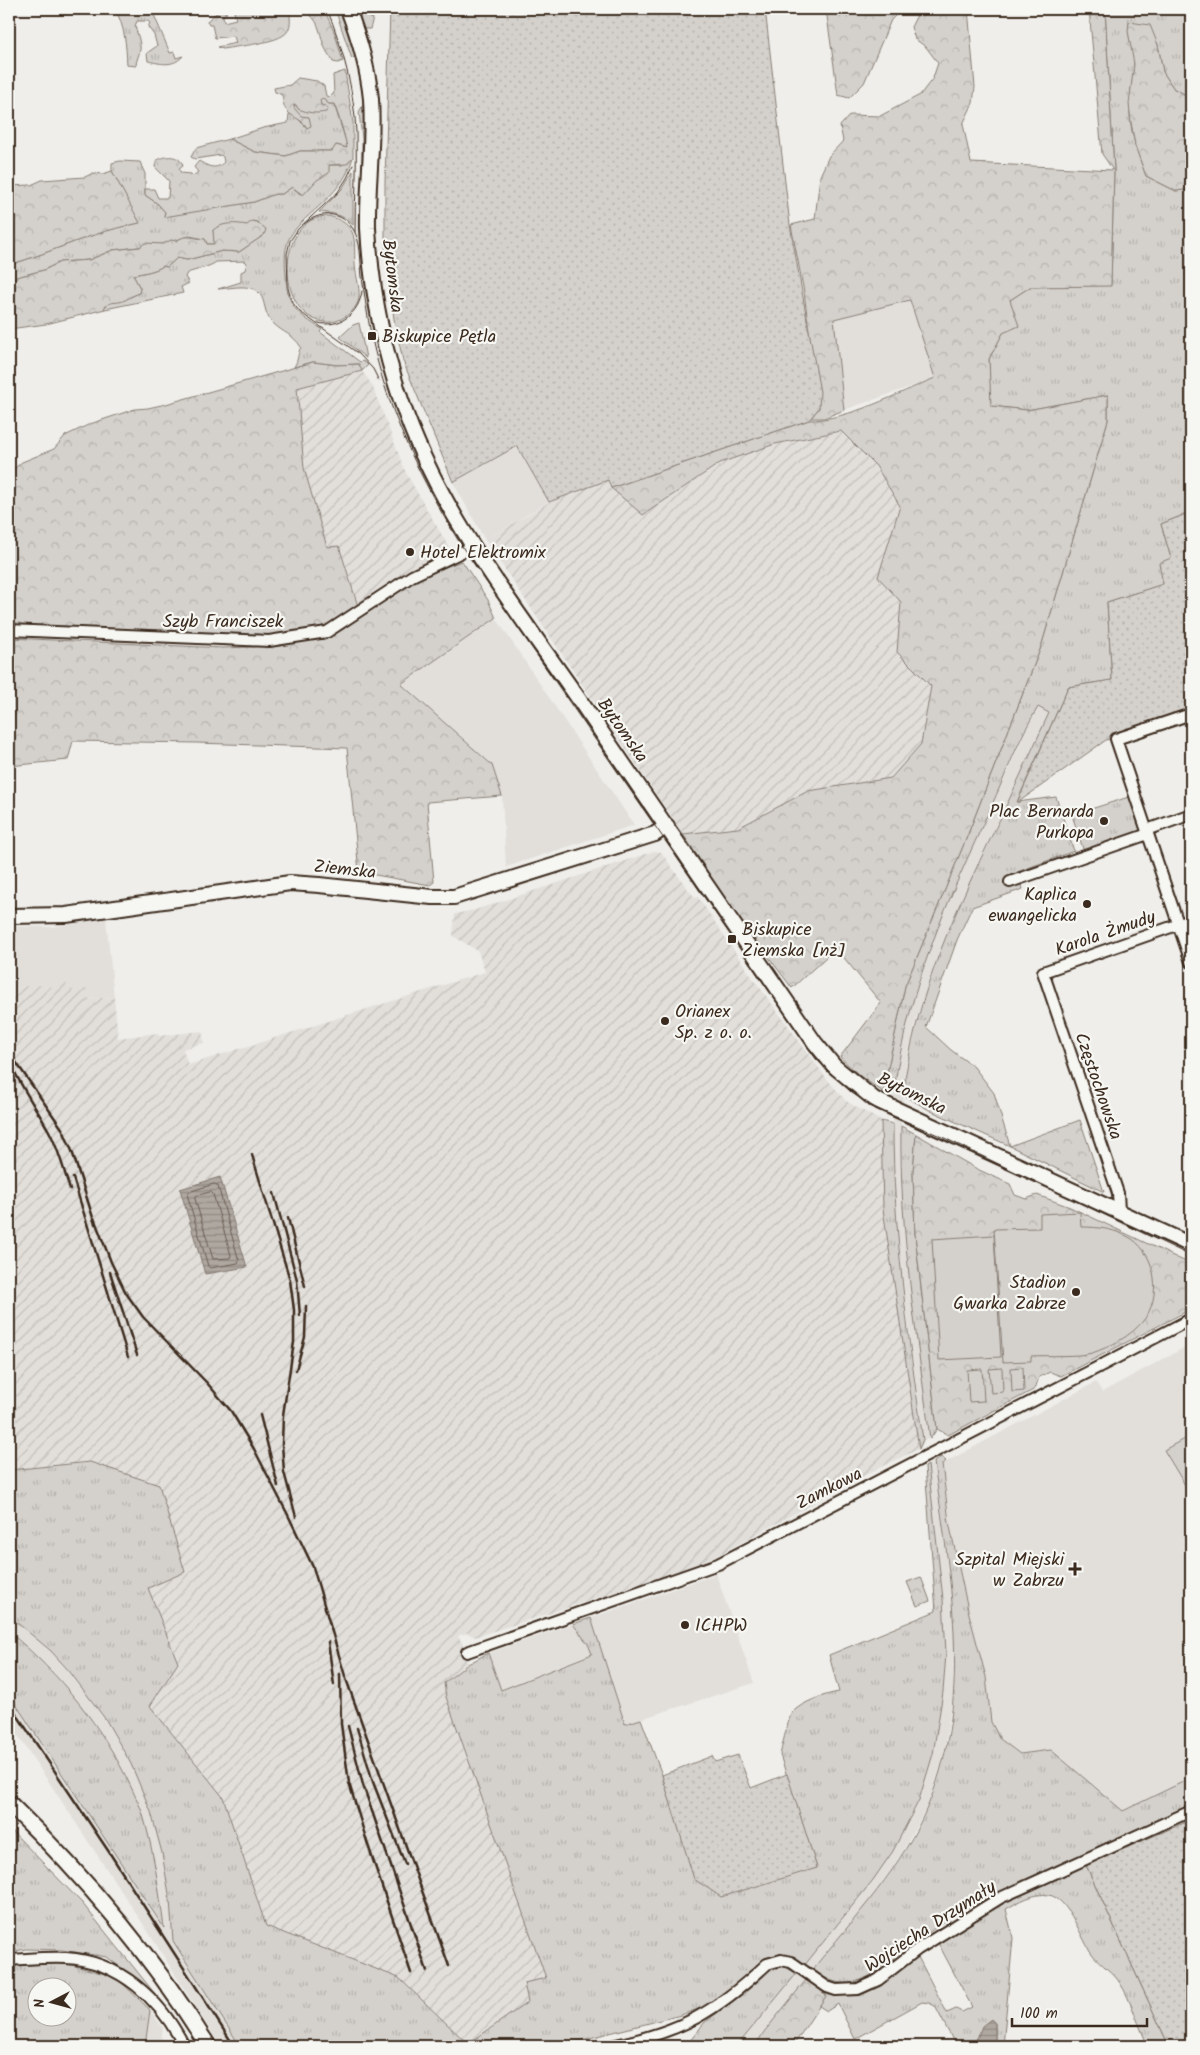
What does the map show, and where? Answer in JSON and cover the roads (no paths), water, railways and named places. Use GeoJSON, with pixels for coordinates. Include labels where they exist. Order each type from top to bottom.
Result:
{"type":"FeatureCollection","features":[{"type":"Feature","properties":{"kind":"main road"},"geometry":{"type":"LineString","coordinates":[[9,1804],[72,1866],[104,1903],[174,1992],[208,2046]]}},
{"type":"Feature","properties":{"kind":"main road"},"geometry":{"type":"LineString","coordinates":[[9,1818],[65,1874],[97,1910],[167,2000],[196,2046]]}},
{"type":"Feature","properties":{"kind":"street","name":"Bytomska"},"geometry":{"type":"LineString","coordinates":[[348,9],[365,63],[370,95],[369,248],[375,297],[385,347],[401,401],[419,447],[444,497],[474,546],[814,1043],[834,1066],[851,1082],[874,1099],[1191,1245]]}},
{"type":"Feature","properties":{"kind":"street","name":"Szyb Franciszek"},"geometry":{"type":"LineString","coordinates":[[9,630],[269,641],[327,632],[412,576],[474,546]]}},
{"type":"Feature","properties":{"kind":"street"},"geometry":{"type":"LineString","coordinates":[[1191,714],[1116,739],[1191,962]]}},
{"type":"Feature","properties":{"kind":"street"},"geometry":{"type":"LineString","coordinates":[[1010,882],[1191,814]]}},
{"type":"Feature","properties":{"kind":"street","name":"Ziemska"},"geometry":{"type":"LineString","coordinates":[[9,916],[66,915],[290,883],[432,897],[454,897],[655,834],[667,826]]}},
{"type":"Feature","properties":{"kind":"street","name":"Karola Żmudy"},"geometry":{"type":"LineString","coordinates":[[1043,972],[1191,920]]}},
{"type":"Feature","properties":{"kind":"street","name":"Częstochowska"},"geometry":{"type":"LineString","coordinates":[[1043,972],[1118,1193],[1119,1211]]}},
{"type":"Feature","properties":{"kind":"street","name":"Zamkowa"},"geometry":{"type":"LineString","coordinates":[[467,1652],[718,1564],[1191,1319]]}},
{"type":"Feature","properties":{"kind":"street","name":"Wojciecha Drzymały"},"geometry":{"type":"LineString","coordinates":[[611,2046],[628,2043],[689,2023],[724,2002],[767,1964],[775,1961],[790,1962],[827,1987],[836,1990],[848,1991],[869,1986],[918,1949],[1000,1898],[1191,1811]]}},
{"type":"Feature","properties":{"kind":"street"},"geometry":{"type":"LineString","coordinates":[[9,1960],[66,1958],[110,1968],[126,1978],[150,1999],[166,2018],[184,2046]]}},
{"type":"Feature","properties":{"kind":"water"},"geometry":{"type":"Polygon","coordinates":[[[220,1177],[247,1267],[205,1274],[180,1189],[220,1177]]]}},
{"type":"Feature","properties":{"kind":"water"},"geometry":{"type":"Polygon","coordinates":[[[991,2019],[995,2023],[995,2046],[974,2046],[982,2026],[991,2019]]]}},
{"type":"Feature","properties":{"kind":"tram line"},"geometry":{"type":"LineString","coordinates":[[327,9],[343,54],[355,116],[355,232]]}},
{"type":"Feature","properties":{"kind":"tram line"},"geometry":{"type":"LineString","coordinates":[[353,165],[338,192],[298,229],[290,241],[287,254],[288,288],[292,302],[300,312],[359,354],[373,369],[379,381]]}},
{"type":"Feature","properties":{"kind":"tram line"},"geometry":{"type":"LineString","coordinates":[[304,224],[315,217],[328,214],[340,217],[355,232],[360,250],[370,331],[385,388],[414,460],[438,507],[465,551],[816,1059],[852,1093],[877,1109],[938,1135],[1191,1256]]}},
{"type":"Feature","properties":{"kind":"tram line"},"geometry":{"type":"LineString","coordinates":[[318,323],[334,323],[353,313],[362,291]]}},
{"type":"Feature","properties":{"kind":"railway"},"geometry":{"type":"LineString","coordinates":[[9,1052],[63,1130],[72,1151],[95,1224]]}},
{"type":"Feature","properties":{"kind":"railway"},"geometry":{"type":"LineString","coordinates":[[11,1064],[53,1138],[70,1190]]}},
{"type":"Feature","properties":{"kind":"railway"},"geometry":{"type":"LineString","coordinates":[[252,1155],[290,1280],[294,1310],[294,1342],[283,1415],[282,1444],[284,1472],[296,1517]]}},
{"type":"Feature","properties":{"kind":"railway"},"geometry":{"type":"LineString","coordinates":[[73,1178],[128,1357]]}},
{"type":"Feature","properties":{"kind":"railway"},"geometry":{"type":"LineString","coordinates":[[274,1193],[297,1280],[300,1316]]}},
{"type":"Feature","properties":{"kind":"railway"},"geometry":{"type":"LineString","coordinates":[[94,1218],[111,1262],[126,1293],[143,1317],[207,1383],[231,1411],[254,1449],[313,1567],[345,1676],[449,1966]]}},
{"type":"Feature","properties":{"kind":"railway"},"geometry":{"type":"LineString","coordinates":[[288,1218],[305,1286]]}},
{"type":"Feature","properties":{"kind":"railway"},"geometry":{"type":"LineString","coordinates":[[110,1272],[137,1355]]}},
{"type":"Feature","properties":{"kind":"railway"},"geometry":{"type":"LineString","coordinates":[[296,1370],[305,1337],[306,1306]]}},
{"type":"Feature","properties":{"kind":"railway"},"geometry":{"type":"LineString","coordinates":[[260,1415],[278,1486]]}},
{"type":"Feature","properties":{"kind":"railway"},"geometry":{"type":"LineString","coordinates":[[328,1642],[334,1685]]}},
{"type":"Feature","properties":{"kind":"railway"},"geometry":{"type":"LineString","coordinates":[[340,1674],[341,1724],[349,1783],[411,1973]]}},
{"type":"Feature","properties":{"kind":"railway"},"geometry":{"type":"LineString","coordinates":[[9,1703],[109,1852],[234,2046]]}},
{"type":"Feature","properties":{"kind":"railway"},"geometry":{"type":"LineString","coordinates":[[348,1726],[363,1785],[427,1971]]}},
{"type":"Feature","properties":{"kind":"railway"},"geometry":{"type":"LineString","coordinates":[[357,1728],[373,1782],[405,1864]]}},
{"type":"Feature","properties":{"kind":"place","name":"Biskupice Pętla"},"geometry":{"type":"Point","coordinates":[372,336]}},
{"type":"Feature","properties":{"kind":"place","name":"Hotel Elektromix"},"geometry":{"type":"Point","coordinates":[410,552]}},
{"type":"Feature","properties":{"kind":"place","name":"Plac Bernarda Purkopa"},"geometry":{"type":"Point","coordinates":[1104,821]}},
{"type":"Feature","properties":{"kind":"place","name":"Kaplica ewangelicka"},"geometry":{"type":"Point","coordinates":[1087,904]}},
{"type":"Feature","properties":{"kind":"place","name":"Biskupice Ziemska [nż]"},"geometry":{"type":"Point","coordinates":[732,939]}},
{"type":"Feature","properties":{"kind":"place","name":"Orianex Sp. z o. o."},"geometry":{"type":"Point","coordinates":[665,1021]}},
{"type":"Feature","properties":{"kind":"place","name":"Stadion Gwarka Zabrze"},"geometry":{"type":"Point","coordinates":[1076,1292]}},
{"type":"Feature","properties":{"kind":"place","name":"Szpital Miejski w Zabrzu"},"geometry":{"type":"Point","coordinates":[1075,1569]}},
{"type":"Feature","properties":{"kind":"place","name":"ICHPW"},"geometry":{"type":"Point","coordinates":[685,1625]}}]}
